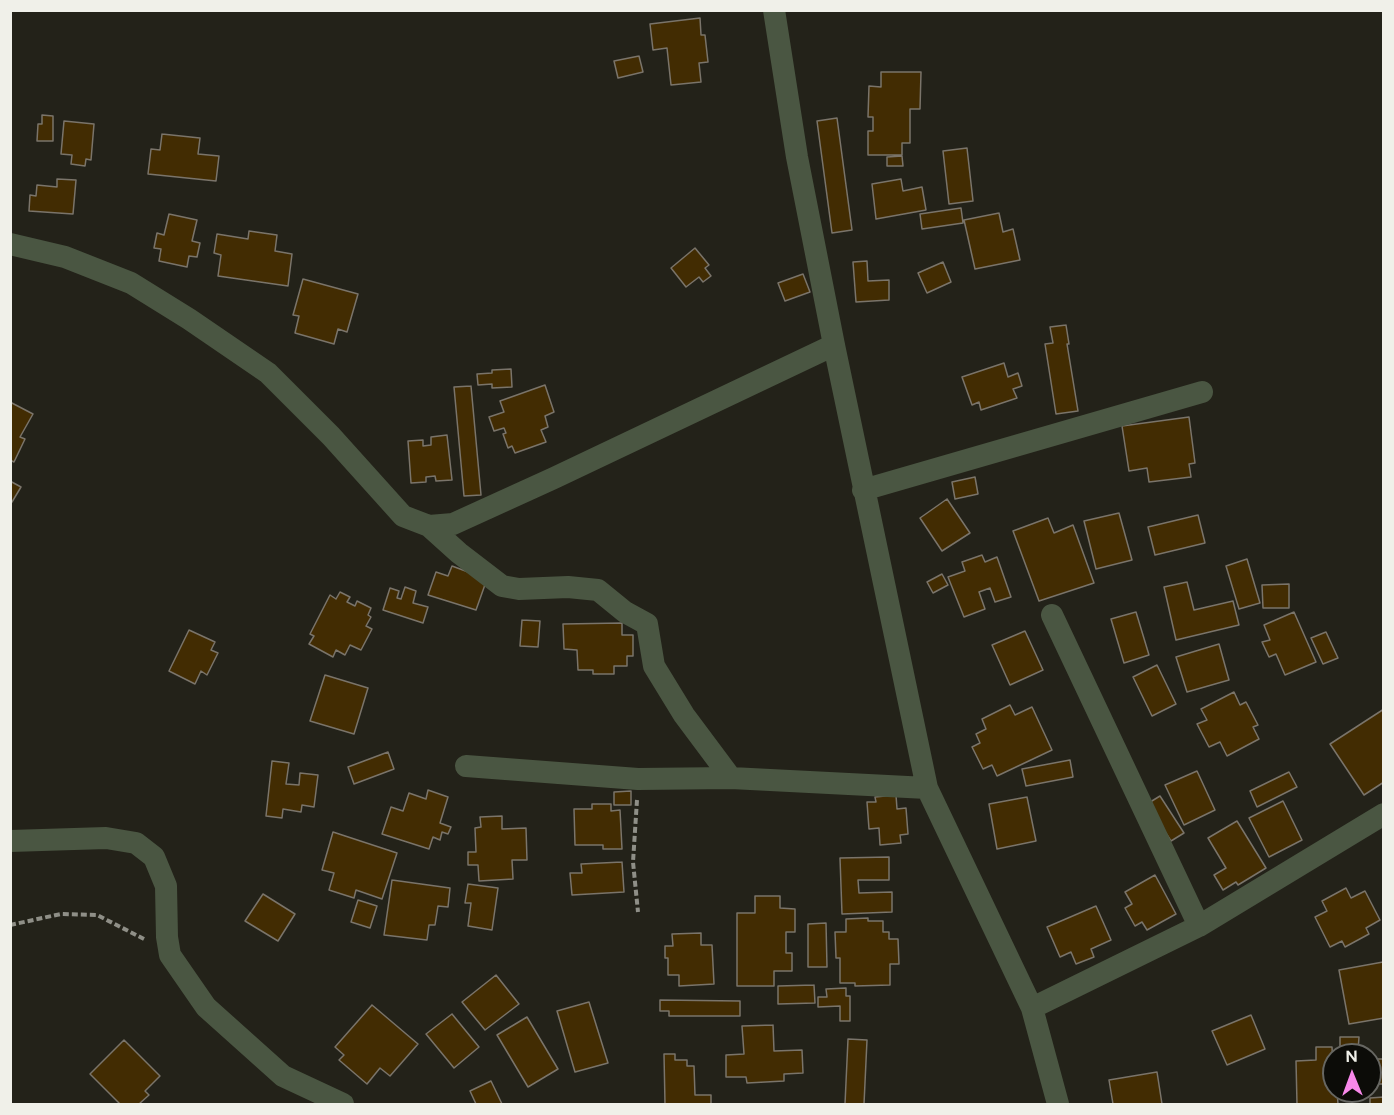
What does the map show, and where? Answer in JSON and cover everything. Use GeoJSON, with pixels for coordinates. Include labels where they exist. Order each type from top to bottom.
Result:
{"type":"FeatureCollection","features":[{"type":"Feature","properties":{"kind":"street"},"geometry":{"type":"LineString","coordinates":[[774,10],[797,157],[863,490],[927,788],[1032,1008],[1058,1104]]}},
{"type":"Feature","properties":{"kind":"street"},"geometry":{"type":"LineString","coordinates":[[10,243],[65,257],[130,284],[189,319],[268,373],[331,436],[403,516],[429,526],[459,553],[502,586],[519,589],[568,587],[597,590],[625,612],[647,624],[654,666],[684,715],[730,778]]}},
{"type":"Feature","properties":{"kind":"street"},"geometry":{"type":"LineString","coordinates":[[429,526],[453,524],[834,345]]}},
{"type":"Feature","properties":{"kind":"street"},"geometry":{"type":"LineString","coordinates":[[863,490],[1202,392]]}},
{"type":"Feature","properties":{"kind":"street"},"geometry":{"type":"LineString","coordinates":[[1052,615],[1199,926]]}},
{"type":"Feature","properties":{"kind":"street"},"geometry":{"type":"LineString","coordinates":[[466,766],[638,779],[730,778],[927,788]]}},
{"type":"Feature","properties":{"kind":"street"},"geometry":{"type":"LineString","coordinates":[[1032,1008],[1199,926],[1383,819]]}},
{"type":"Feature","properties":{"kind":"street"},"geometry":{"type":"LineString","coordinates":[[10,841],[106,838],[136,843],[154,857],[166,886],[167,937],[170,955],[206,1007],[283,1076],[343,1104]]}},
{"type":"Feature","properties":{"kind":"path"},"geometry":{"type":"LineString","coordinates":[[638,779],[633,862],[638,912]]}},
{"type":"Feature","properties":{"kind":"path"},"geometry":{"type":"LineString","coordinates":[[10,925],[61,914],[97,915],[170,955]]}},
{"type":"Feature","properties":{"kind":"building"},"geometry":{"type":"Polygon","coordinates":[[[700,18],[701,35],[705,35],[708,62],[699,63],[701,82],[671,85],[667,48],[653,50],[650,24],[700,18]]]}},
{"type":"Feature","properties":{"kind":"building"},"geometry":{"type":"Polygon","coordinates":[[[639,56],[643,72],[618,78],[614,61],[639,56]]]}},
{"type":"Feature","properties":{"kind":"building"},"geometry":{"type":"Polygon","coordinates":[[[881,72],[921,72],[920,109],[910,109],[910,143],[902,143],[902,155],[868,155],[868,131],[873,131],[873,117],[868,117],[869,86],[881,87],[881,72]]]}},
{"type":"Feature","properties":{"kind":"building"},"geometry":{"type":"Polygon","coordinates":[[[42,115],[53,116],[53,141],[37,141],[38,124],[42,124],[42,115]]]}},
{"type":"Feature","properties":{"kind":"building"},"geometry":{"type":"Polygon","coordinates":[[[837,118],[852,230],[832,233],[817,121],[837,118]]]}},
{"type":"Feature","properties":{"kind":"building"},"geometry":{"type":"Polygon","coordinates":[[[64,121],[94,124],[91,160],[86,159],[85,166],[71,164],[72,155],[61,154],[64,121]]]}},
{"type":"Feature","properties":{"kind":"building"},"geometry":{"type":"Polygon","coordinates":[[[162,134],[200,138],[198,154],[219,156],[216,181],[148,174],[151,149],[160,150],[162,134]]]}},
{"type":"Feature","properties":{"kind":"building"},"geometry":{"type":"Polygon","coordinates":[[[967,148],[973,201],[949,204],[943,151],[967,148]]]}},
{"type":"Feature","properties":{"kind":"building"},"geometry":{"type":"Polygon","coordinates":[[[902,156],[903,166],[887,166],[887,157],[902,156]]]}},
{"type":"Feature","properties":{"kind":"building"},"geometry":{"type":"Polygon","coordinates":[[[57,179],[76,180],[73,214],[29,211],[30,195],[36,196],[37,185],[57,187],[57,179]]]}},
{"type":"Feature","properties":{"kind":"building"},"geometry":{"type":"Polygon","coordinates":[[[901,179],[903,191],[922,187],[926,210],[876,219],[872,184],[901,179]]]}},
{"type":"Feature","properties":{"kind":"building"},"geometry":{"type":"Polygon","coordinates":[[[961,208],[963,223],[922,229],[920,214],[961,208]]]}},
{"type":"Feature","properties":{"kind":"building"},"geometry":{"type":"Polygon","coordinates":[[[999,213],[1003,232],[1013,229],[1020,260],[975,269],[964,220],[999,213]]]}},
{"type":"Feature","properties":{"kind":"building"},"geometry":{"type":"Polygon","coordinates":[[[169,214],[197,220],[192,241],[200,243],[197,257],[189,256],[187,267],[159,261],[161,249],[154,248],[157,233],[164,235],[169,214]]]}},
{"type":"Feature","properties":{"kind":"building"},"geometry":{"type":"Polygon","coordinates":[[[249,231],[277,235],[275,251],[292,254],[288,286],[218,276],[221,255],[214,253],[217,234],[248,239],[249,231]]]}},
{"type":"Feature","properties":{"kind":"building"},"geometry":{"type":"Polygon","coordinates":[[[695,248],[709,265],[705,268],[711,276],[703,282],[699,277],[686,287],[671,268],[695,248]]]}},
{"type":"Feature","properties":{"kind":"building"},"geometry":{"type":"Polygon","coordinates":[[[867,261],[868,281],[889,280],[889,300],[856,302],[853,262],[867,261]]]}},
{"type":"Feature","properties":{"kind":"building"},"geometry":{"type":"Polygon","coordinates":[[[943,262],[951,282],[927,293],[918,273],[943,262]]]}},
{"type":"Feature","properties":{"kind":"building"},"geometry":{"type":"Polygon","coordinates":[[[803,274],[810,292],[785,301],[778,283],[803,274]]]}},
{"type":"Feature","properties":{"kind":"building"},"geometry":{"type":"Polygon","coordinates":[[[303,279],[358,294],[347,332],[338,329],[334,344],[295,333],[299,316],[293,315],[303,279]]]}},
{"type":"Feature","properties":{"kind":"building"},"geometry":{"type":"Polygon","coordinates":[[[1066,325],[1078,411],[1056,414],[1045,344],[1053,343],[1050,327],[1066,325]]]}},
{"type":"Feature","properties":{"kind":"building"},"geometry":{"type":"Polygon","coordinates":[[[1004,363],[1008,377],[1018,373],[1022,386],[1013,389],[1017,398],[981,410],[979,402],[972,405],[962,377],[1004,363]]]}},
{"type":"Feature","properties":{"kind":"building"},"geometry":{"type":"Polygon","coordinates":[[[511,369],[512,387],[492,388],[492,384],[478,385],[477,374],[511,369]]]}},
{"type":"Feature","properties":{"kind":"building"},"geometry":{"type":"Polygon","coordinates":[[[545,385],[554,412],[545,416],[548,427],[541,430],[546,442],[515,453],[512,446],[508,448],[503,434],[506,433],[504,428],[494,431],[489,417],[504,412],[500,401],[545,385]]]}},
{"type":"Feature","properties":{"kind":"building"},"geometry":{"type":"Polygon","coordinates":[[[471,386],[481,495],[464,496],[454,387],[471,386]]]}},
{"type":"Feature","properties":{"kind":"building"},"geometry":{"type":"Polygon","coordinates":[[[10,402],[33,414],[20,437],[25,439],[14,462],[10,460],[10,402]]]}},
{"type":"Feature","properties":{"kind":"building"},"geometry":{"type":"Polygon","coordinates":[[[1189,417],[1195,463],[1189,464],[1191,477],[1149,482],[1147,468],[1129,471],[1122,426],[1189,417]]]}},
{"type":"Feature","properties":{"kind":"building"},"geometry":{"type":"Polygon","coordinates":[[[447,435],[452,480],[436,481],[435,476],[426,477],[426,482],[411,483],[408,441],[423,440],[423,446],[431,445],[431,437],[447,435]]]}},
{"type":"Feature","properties":{"kind":"building"},"geometry":{"type":"Polygon","coordinates":[[[975,477],[978,494],[955,499],[952,482],[975,477]]]}},
{"type":"Feature","properties":{"kind":"building"},"geometry":{"type":"Polygon","coordinates":[[[10,481],[21,487],[12,502],[10,502],[10,481]]]}},
{"type":"Feature","properties":{"kind":"building"},"geometry":{"type":"Polygon","coordinates":[[[947,499],[970,533],[942,551],[920,518],[947,499]]]}},
{"type":"Feature","properties":{"kind":"building"},"geometry":{"type":"Polygon","coordinates":[[[1119,513],[1132,560],[1096,569],[1084,521],[1119,513]]]}},
{"type":"Feature","properties":{"kind":"building"},"geometry":{"type":"Polygon","coordinates":[[[1198,515],[1205,543],[1155,555],[1148,527],[1198,515]]]}},
{"type":"Feature","properties":{"kind":"building"},"geometry":{"type":"Polygon","coordinates":[[[1048,518],[1054,533],[1073,525],[1094,583],[1039,601],[1013,531],[1048,518]]]}},
{"type":"Feature","properties":{"kind":"building"},"geometry":{"type":"Polygon","coordinates":[[[982,555],[985,562],[997,557],[1011,597],[995,602],[990,588],[979,592],[985,609],[964,617],[948,577],[965,571],[962,562],[982,555]]]}},
{"type":"Feature","properties":{"kind":"building"},"geometry":{"type":"Polygon","coordinates":[[[1247,559],[1260,603],[1239,609],[1226,566],[1247,559]]]}},
{"type":"Feature","properties":{"kind":"building"},"geometry":{"type":"Polygon","coordinates":[[[452,566],[487,579],[476,610],[428,595],[436,572],[448,576],[452,566]]]}},
{"type":"Feature","properties":{"kind":"building"},"geometry":{"type":"Polygon","coordinates":[[[942,574],[948,585],[933,593],[927,582],[942,574]]]}},
{"type":"Feature","properties":{"kind":"building"},"geometry":{"type":"Polygon","coordinates":[[[1187,582],[1194,610],[1233,601],[1239,625],[1176,640],[1164,587],[1187,582]]]}},
{"type":"Feature","properties":{"kind":"building"},"geometry":{"type":"Polygon","coordinates":[[[1289,584],[1289,608],[1263,608],[1262,585],[1289,584]]]}},
{"type":"Feature","properties":{"kind":"building"},"geometry":{"type":"Polygon","coordinates":[[[405,587],[416,591],[413,603],[428,607],[423,623],[383,610],[390,588],[399,591],[397,598],[401,599],[405,587]]]}},
{"type":"Feature","properties":{"kind":"building"},"geometry":{"type":"Polygon","coordinates":[[[340,592],[350,597],[347,602],[355,606],[357,601],[371,608],[368,615],[371,617],[366,626],[372,629],[361,650],[350,645],[345,655],[336,650],[333,657],[309,644],[314,636],[310,634],[330,595],[336,599],[340,592]]]}},
{"type":"Feature","properties":{"kind":"building"},"geometry":{"type":"Polygon","coordinates":[[[1136,612],[1149,655],[1124,663],[1111,619],[1136,612]]]}},
{"type":"Feature","properties":{"kind":"building"},"geometry":{"type":"Polygon","coordinates":[[[1294,612],[1316,662],[1285,675],[1276,654],[1269,657],[1262,642],[1270,640],[1264,625],[1294,612]]]}},
{"type":"Feature","properties":{"kind":"building"},"geometry":{"type":"Polygon","coordinates":[[[522,620],[540,621],[538,647],[520,646],[522,620]]]}},
{"type":"Feature","properties":{"kind":"building"},"geometry":{"type":"Polygon","coordinates":[[[622,623],[622,635],[633,635],[633,656],[627,656],[627,666],[614,666],[614,674],[593,674],[593,670],[578,670],[577,650],[564,649],[563,624],[622,623]]]}},
{"type":"Feature","properties":{"kind":"building"},"geometry":{"type":"Polygon","coordinates":[[[189,630],[215,642],[211,650],[218,653],[207,675],[201,671],[195,684],[169,671],[189,630]]]}},
{"type":"Feature","properties":{"kind":"building"},"geometry":{"type":"Polygon","coordinates":[[[1025,631],[1043,670],[1010,685],[992,645],[1025,631]]]}},
{"type":"Feature","properties":{"kind":"building"},"geometry":{"type":"Polygon","coordinates":[[[1326,632],[1338,658],[1323,664],[1311,638],[1326,632]]]}},
{"type":"Feature","properties":{"kind":"building"},"geometry":{"type":"Polygon","coordinates":[[[1219,644],[1229,680],[1187,692],[1176,657],[1219,644]]]}},
{"type":"Feature","properties":{"kind":"building"},"geometry":{"type":"Polygon","coordinates":[[[1157,665],[1176,704],[1152,716],[1133,677],[1157,665]]]}},
{"type":"Feature","properties":{"kind":"building"},"geometry":{"type":"Polygon","coordinates":[[[325,675],[368,688],[354,734],[310,721],[325,675]]]}},
{"type":"Feature","properties":{"kind":"building"},"geometry":{"type":"Polygon","coordinates":[[[1234,692],[1240,705],[1246,702],[1258,725],[1253,727],[1259,739],[1227,756],[1220,742],[1209,747],[1197,724],[1207,720],[1201,709],[1234,692]]]}},
{"type":"Feature","properties":{"kind":"building"},"geometry":{"type":"Polygon","coordinates":[[[1010,705],[1015,715],[1032,707],[1052,750],[997,776],[992,765],[983,769],[972,747],[980,743],[976,734],[986,729],[982,719],[1010,705]]]}},
{"type":"Feature","properties":{"kind":"building"},"geometry":{"type":"Polygon","coordinates":[[[1384,709],[1384,782],[1364,795],[1330,744],[1384,709]]]}},
{"type":"Feature","properties":{"kind":"building"},"geometry":{"type":"Polygon","coordinates":[[[388,752],[394,769],[354,784],[348,767],[388,752]]]}},
{"type":"Feature","properties":{"kind":"building"},"geometry":{"type":"Polygon","coordinates":[[[1070,760],[1073,777],[1026,786],[1022,769],[1070,760]]]}},
{"type":"Feature","properties":{"kind":"building"},"geometry":{"type":"Polygon","coordinates":[[[272,761],[289,763],[286,784],[299,785],[300,773],[318,775],[314,807],[302,805],[301,812],[283,809],[282,818],[266,816],[272,761]]]}},
{"type":"Feature","properties":{"kind":"building"},"geometry":{"type":"Polygon","coordinates":[[[1197,771],[1215,810],[1184,825],[1165,785],[1197,771]]]}},
{"type":"Feature","properties":{"kind":"building"},"geometry":{"type":"Polygon","coordinates":[[[1289,772],[1297,787],[1257,807],[1250,791],[1289,772]]]}},
{"type":"Feature","properties":{"kind":"building"},"geometry":{"type":"Polygon","coordinates":[[[428,790],[448,797],[440,823],[451,827],[448,834],[442,832],[440,840],[433,837],[429,849],[382,834],[391,807],[403,811],[409,793],[426,799],[428,790]]]}},
{"type":"Feature","properties":{"kind":"building"},"geometry":{"type":"Polygon","coordinates":[[[631,791],[631,805],[614,805],[614,792],[631,791]]]}},
{"type":"Feature","properties":{"kind":"building"},"geometry":{"type":"Polygon","coordinates":[[[896,795],[897,809],[906,808],[908,834],[900,835],[901,843],[880,845],[879,828],[869,829],[867,802],[876,802],[875,797],[896,795]]]}},
{"type":"Feature","properties":{"kind":"building"},"geometry":{"type":"Polygon","coordinates":[[[1160,796],[1184,833],[1171,841],[1147,804],[1160,796]]]}},
{"type":"Feature","properties":{"kind":"building"},"geometry":{"type":"Polygon","coordinates":[[[1027,797],[1036,841],[997,849],[989,804],[1027,797]]]}},
{"type":"Feature","properties":{"kind":"building"},"geometry":{"type":"Polygon","coordinates":[[[1283,801],[1302,840],[1269,857],[1249,818],[1283,801]]]}},
{"type":"Feature","properties":{"kind":"building"},"geometry":{"type":"Polygon","coordinates":[[[592,804],[611,804],[611,811],[620,810],[622,849],[603,849],[603,845],[575,845],[574,809],[592,809],[592,804]]]}},
{"type":"Feature","properties":{"kind":"building"},"geometry":{"type":"Polygon","coordinates":[[[502,816],[502,829],[526,828],[527,860],[512,860],[513,879],[479,881],[478,865],[468,865],[468,852],[476,852],[475,828],[481,827],[480,817],[502,816]]]}},
{"type":"Feature","properties":{"kind":"building"},"geometry":{"type":"Polygon","coordinates":[[[1237,821],[1266,868],[1238,885],[1236,882],[1223,890],[1214,875],[1226,868],[1208,838],[1237,821]]]}},
{"type":"Feature","properties":{"kind":"building"},"geometry":{"type":"Polygon","coordinates":[[[333,832],[397,853],[382,899],[356,890],[354,898],[329,890],[334,873],[322,870],[333,832]]]}},
{"type":"Feature","properties":{"kind":"building"},"geometry":{"type":"Polygon","coordinates":[[[889,857],[889,880],[858,880],[859,893],[892,892],[892,912],[842,914],[840,858],[889,857]]]}},
{"type":"Feature","properties":{"kind":"building"},"geometry":{"type":"Polygon","coordinates":[[[622,862],[624,892],[572,895],[570,873],[582,873],[581,864],[622,862]]]}},
{"type":"Feature","properties":{"kind":"building"},"geometry":{"type":"Polygon","coordinates":[[[1155,875],[1176,914],[1147,930],[1142,922],[1135,926],[1125,908],[1132,904],[1125,892],[1155,875]]]}},
{"type":"Feature","properties":{"kind":"building"},"geometry":{"type":"Polygon","coordinates":[[[392,880],[450,888],[448,907],[438,906],[435,925],[429,925],[427,940],[384,935],[392,880]]]}},
{"type":"Feature","properties":{"kind":"building"},"geometry":{"type":"Polygon","coordinates":[[[468,884],[498,888],[492,930],[468,926],[471,903],[465,903],[468,884]]]}},
{"type":"Feature","properties":{"kind":"building"},"geometry":{"type":"Polygon","coordinates":[[[1346,888],[1351,898],[1365,891],[1380,920],[1366,928],[1369,934],[1345,947],[1342,941],[1330,947],[1315,917],[1327,911],[1322,901],[1346,888]]]}},
{"type":"Feature","properties":{"kind":"building"},"geometry":{"type":"Polygon","coordinates":[[[263,894],[295,914],[278,941],[245,921],[263,894]]]}},
{"type":"Feature","properties":{"kind":"building"},"geometry":{"type":"Polygon","coordinates":[[[755,896],[780,896],[780,908],[795,909],[795,932],[786,932],[786,953],[792,953],[792,971],[774,971],[774,986],[737,986],[737,913],[755,913],[755,896]]]}},
{"type":"Feature","properties":{"kind":"building"},"geometry":{"type":"Polygon","coordinates":[[[358,900],[377,906],[370,928],[351,922],[358,900]]]}},
{"type":"Feature","properties":{"kind":"building"},"geometry":{"type":"Polygon","coordinates":[[[1096,906],[1111,940],[1091,949],[1094,957],[1076,964],[1071,952],[1060,957],[1047,927],[1096,906]]]}},
{"type":"Feature","properties":{"kind":"building"},"geometry":{"type":"Polygon","coordinates":[[[868,918],[868,921],[883,921],[883,932],[889,932],[889,939],[898,939],[899,964],[890,964],[890,985],[855,986],[855,983],[840,983],[840,958],[836,958],[835,932],[846,932],[846,919],[868,918]]]}},
{"type":"Feature","properties":{"kind":"building"},"geometry":{"type":"Polygon","coordinates":[[[826,923],[827,967],[808,967],[808,924],[826,923]]]}},
{"type":"Feature","properties":{"kind":"building"},"geometry":{"type":"Polygon","coordinates":[[[701,933],[701,945],[712,945],[714,984],[679,986],[679,975],[668,975],[665,946],[673,946],[672,934],[701,933]]]}},
{"type":"Feature","properties":{"kind":"building"},"geometry":{"type":"Polygon","coordinates":[[[1383,962],[1384,1018],[1349,1024],[1339,970],[1383,962]]]}},
{"type":"Feature","properties":{"kind":"building"},"geometry":{"type":"Polygon","coordinates":[[[496,975],[519,1004],[485,1030],[462,1002],[496,975]]]}},
{"type":"Feature","properties":{"kind":"building"},"geometry":{"type":"Polygon","coordinates":[[[814,985],[815,1003],[778,1004],[778,986],[814,985]]]}},
{"type":"Feature","properties":{"kind":"building"},"geometry":{"type":"Polygon","coordinates":[[[846,988],[846,996],[850,996],[850,1021],[840,1021],[840,1006],[818,1007],[818,997],[827,997],[826,989],[846,988]]]}},
{"type":"Feature","properties":{"kind":"building"},"geometry":{"type":"Polygon","coordinates":[[[660,1000],[740,1001],[740,1016],[669,1016],[669,1011],[660,1011],[660,1000]]]}},
{"type":"Feature","properties":{"kind":"building"},"geometry":{"type":"Polygon","coordinates":[[[589,1002],[608,1063],[575,1072],[557,1011],[589,1002]]]}},
{"type":"Feature","properties":{"kind":"building"},"geometry":{"type":"Polygon","coordinates":[[[372,1005],[418,1044],[390,1076],[380,1068],[367,1084],[339,1060],[344,1055],[335,1047],[372,1005]]]}},
{"type":"Feature","properties":{"kind":"building"},"geometry":{"type":"Polygon","coordinates":[[[452,1014],[479,1047],[454,1068],[426,1034],[452,1014]]]}},
{"type":"Feature","properties":{"kind":"building"},"geometry":{"type":"Polygon","coordinates":[[[1251,1015],[1265,1049],[1227,1065],[1212,1031],[1251,1015]]]}},
{"type":"Feature","properties":{"kind":"building"},"geometry":{"type":"Polygon","coordinates":[[[527,1017],[558,1069],[528,1087],[497,1035],[527,1017]]]}},
{"type":"Feature","properties":{"kind":"building"},"geometry":{"type":"Polygon","coordinates":[[[773,1025],[774,1051],[802,1050],[803,1073],[784,1074],[784,1081],[747,1083],[746,1077],[726,1077],[726,1055],[744,1054],[742,1026],[773,1025]]]}},
{"type":"Feature","properties":{"kind":"building"},"geometry":{"type":"Polygon","coordinates":[[[1340,1037],[1359,1037],[1359,1043],[1340,1043],[1340,1037]]]}},
{"type":"Feature","properties":{"kind":"building"},"geometry":{"type":"Polygon","coordinates":[[[848,1039],[867,1040],[864,1104],[845,1104],[848,1039]]]}},
{"type":"Feature","properties":{"kind":"building"},"geometry":{"type":"Polygon","coordinates":[[[124,1040],[160,1076],[145,1091],[149,1095],[139,1104],[120,1104],[90,1074],[124,1040]]]}},
{"type":"Feature","properties":{"kind":"building"},"geometry":{"type":"Polygon","coordinates":[[[1316,1047],[1322,1047],[1322,1103],[1338,1104],[1297,1104],[1296,1061],[1316,1060],[1316,1047]]]}},
{"type":"Feature","properties":{"kind":"building"},"geometry":{"type":"Polygon","coordinates":[[[664,1054],[675,1054],[675,1060],[687,1060],[687,1066],[694,1066],[695,1095],[711,1095],[711,1104],[665,1104],[664,1054]]]}},
{"type":"Feature","properties":{"kind":"building"},"geometry":{"type":"Polygon","coordinates":[[[1382,1059],[1384,1059],[1384,1084],[1382,1084],[1382,1059]]]}},
{"type":"Feature","properties":{"kind":"building"},"geometry":{"type":"Polygon","coordinates":[[[1157,1072],[1162,1104],[1113,1104],[1109,1080],[1157,1072]]]}},
{"type":"Feature","properties":{"kind":"building"},"geometry":{"type":"Polygon","coordinates":[[[491,1081],[502,1104],[476,1104],[470,1091],[491,1081]]]}},
{"type":"Feature","properties":{"kind":"building"},"geometry":{"type":"Polygon","coordinates":[[[1382,1097],[1384,1097],[1384,1104],[1370,1104],[1382,1103],[1382,1097]]]}}]}
